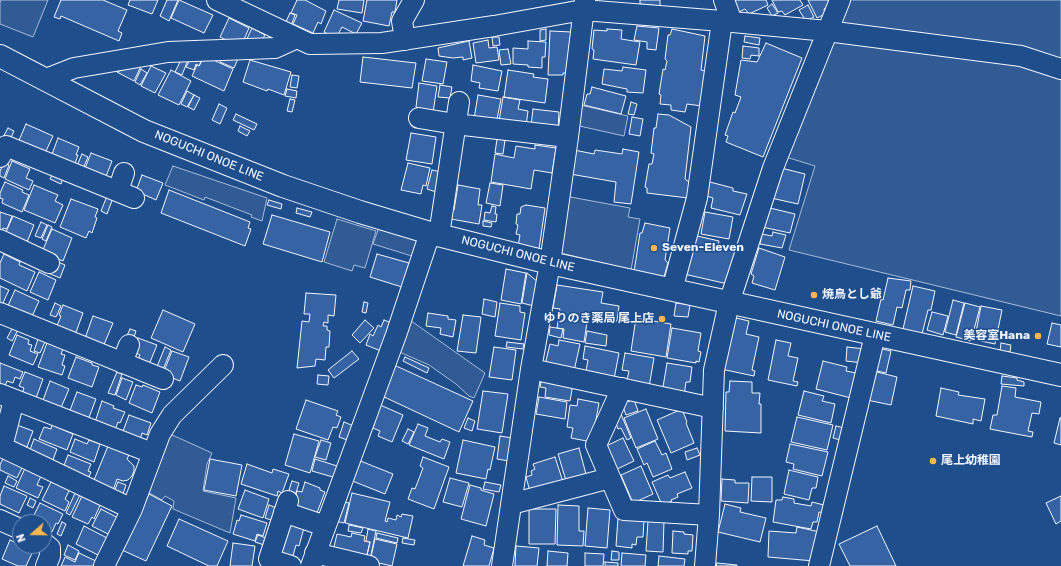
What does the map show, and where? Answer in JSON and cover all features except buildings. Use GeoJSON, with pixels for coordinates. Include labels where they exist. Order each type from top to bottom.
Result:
{"type":"FeatureCollection","features":[{"type":"Feature","properties":{"kind":"main road","name":"NOGUCHI ONOE LINE"},"geometry":{"type":"LineString","coordinates":[[0,56],[144,131],[321,200],[434,234],[550,263],[1061,375]]}},
{"type":"Feature","properties":{"kind":"street"},"geometry":{"type":"LineString","coordinates":[[217,0],[310,44],[382,43],[405,40],[584,5],[828,31],[1021,56],[1061,69]]}},
{"type":"Feature","properties":{"kind":"street"},"geometry":{"type":"LineString","coordinates":[[405,40],[402,21],[414,0]]}},
{"type":"Feature","properties":{"kind":"street"},"geometry":{"type":"LineString","coordinates":[[672,290],[697,198],[727,21],[724,0]]}},
{"type":"Feature","properties":{"kind":"street"},"geometry":{"type":"LineString","coordinates":[[704,566],[709,515],[714,370],[729,303],[773,168],[840,0]]}},
{"type":"Feature","properties":{"kind":"street"},"geometry":{"type":"LineString","coordinates":[[502,566],[531,369],[550,263],[568,137],[584,5]]}},
{"type":"Feature","properties":{"kind":"street"},"geometry":{"type":"LineString","coordinates":[[46,79],[74,68],[168,52],[275,48],[297,38]]}},
{"type":"Feature","properties":{"kind":"street"},"geometry":{"type":"LineString","coordinates":[[369,566],[313,560],[434,234],[459,102]]}},
{"type":"Feature","properties":{"kind":"street"},"geometry":{"type":"LineString","coordinates":[[419,118],[455,124],[568,137]]}},
{"type":"Feature","properties":{"kind":"street"},"geometry":{"type":"LineString","coordinates":[[0,157],[6,146],[40,169],[125,187]]}},
{"type":"Feature","properties":{"kind":"street"},"geometry":{"type":"LineString","coordinates":[[0,240],[34,246],[49,263]]}},
{"type":"Feature","properties":{"kind":"street"},"geometry":{"type":"LineString","coordinates":[[0,313],[48,325],[125,354],[163,379]]}},
{"type":"Feature","properties":{"kind":"street"},"geometry":{"type":"LineString","coordinates":[[819,566],[875,334]]}},
{"type":"Feature","properties":{"kind":"street"},"geometry":{"type":"LineString","coordinates":[[104,566],[132,509],[160,434],[172,416],[223,365]]}},
{"type":"Feature","properties":{"kind":"street"},"geometry":{"type":"LineString","coordinates":[[531,369],[713,408]]}},
{"type":"Feature","properties":{"kind":"street"},"geometry":{"type":"LineString","coordinates":[[622,388],[596,445],[624,510],[709,515]]}},
{"type":"Feature","properties":{"kind":"street"},"geometry":{"type":"LineString","coordinates":[[132,509],[2,448],[7,397],[152,453]]}},
{"type":"Feature","properties":{"kind":"street"},"geometry":{"type":"LineString","coordinates":[[510,504],[610,478]]}},
{"type":"Feature","properties":{"kind":"street"},"geometry":{"type":"LineString","coordinates":[[291,566],[269,558],[286,506],[325,526]]}},
{"type":"Feature","properties":{"kind":"street"},"geometry":{"type":"LineString","coordinates":[[0,520],[12,525]]}},
{"type":"Feature","properties":{"kind":"street"},"geometry":{"type":"LineString","coordinates":[[46,566],[50,554]]}},
{"type":"Feature","properties":{"kind":"shaded area"},"geometry":{"type":"Polygon","coordinates":[[[1,0],[48,0],[33,37],[0,24],[1,0]]]}},
{"type":"Feature","properties":{"kind":"shaded area"},"geometry":{"type":"Polygon","coordinates":[[[846,0],[1061,0],[1061,63],[836,26],[846,0]]]}},
{"type":"Feature","properties":{"kind":"shaded area"},"geometry":{"type":"Polygon","coordinates":[[[832,39],[1023,64],[1061,77],[1061,316],[789,250],[815,166],[786,157],[832,39]]]}},
{"type":"Feature","properties":{"kind":"shaded area"},"geometry":{"type":"Polygon","coordinates":[[[580,105],[628,116],[624,136],[575,125],[580,105]]]}},
{"type":"Feature","properties":{"kind":"shaded area"},"geometry":{"type":"Polygon","coordinates":[[[173,166],[267,198],[262,221],[251,217],[252,215],[205,197],[204,200],[165,185],[173,166]]]}},
{"type":"Feature","properties":{"kind":"shaded area"},"geometry":{"type":"Polygon","coordinates":[[[565,196],[630,208],[628,217],[640,219],[631,270],[561,253],[565,196]]]}},
{"type":"Feature","properties":{"kind":"shaded area"},"geometry":{"type":"Polygon","coordinates":[[[337,219],[376,231],[365,268],[354,265],[352,271],[324,262],[337,219]]]}},
{"type":"Feature","properties":{"kind":"shaded area"},"geometry":{"type":"Polygon","coordinates":[[[385,227],[421,239],[415,257],[373,244],[378,230],[385,227]]]}},
{"type":"Feature","properties":{"kind":"shaded area"},"geometry":{"type":"Polygon","coordinates":[[[407,318],[485,373],[474,398],[469,396],[456,384],[429,365],[395,350],[407,318]]]}},
{"type":"Feature","properties":{"kind":"shaded area"},"geometry":{"type":"Polygon","coordinates":[[[170,434],[212,453],[207,464],[203,491],[236,498],[230,533],[173,509],[174,501],[165,496],[162,500],[144,490],[170,434]]]}},
{"type":"Feature","properties":{"kind":"place","name":"Seven-Eleven"},"geometry":{"type":"Point","coordinates":[654,248]}},
{"type":"Feature","properties":{"kind":"place","name":"焼鳥とし爺"},"geometry":{"type":"Point","coordinates":[814,295]}},
{"type":"Feature","properties":{"kind":"place","name":"ゆりのき薬局 尾上店"},"geometry":{"type":"Point","coordinates":[662,319]}},
{"type":"Feature","properties":{"kind":"place","name":"美容室Hana"},"geometry":{"type":"Point","coordinates":[1038,336]}},
{"type":"Feature","properties":{"kind":"place","name":"尾上幼稚園"},"geometry":{"type":"Point","coordinates":[933,461]}}]}
